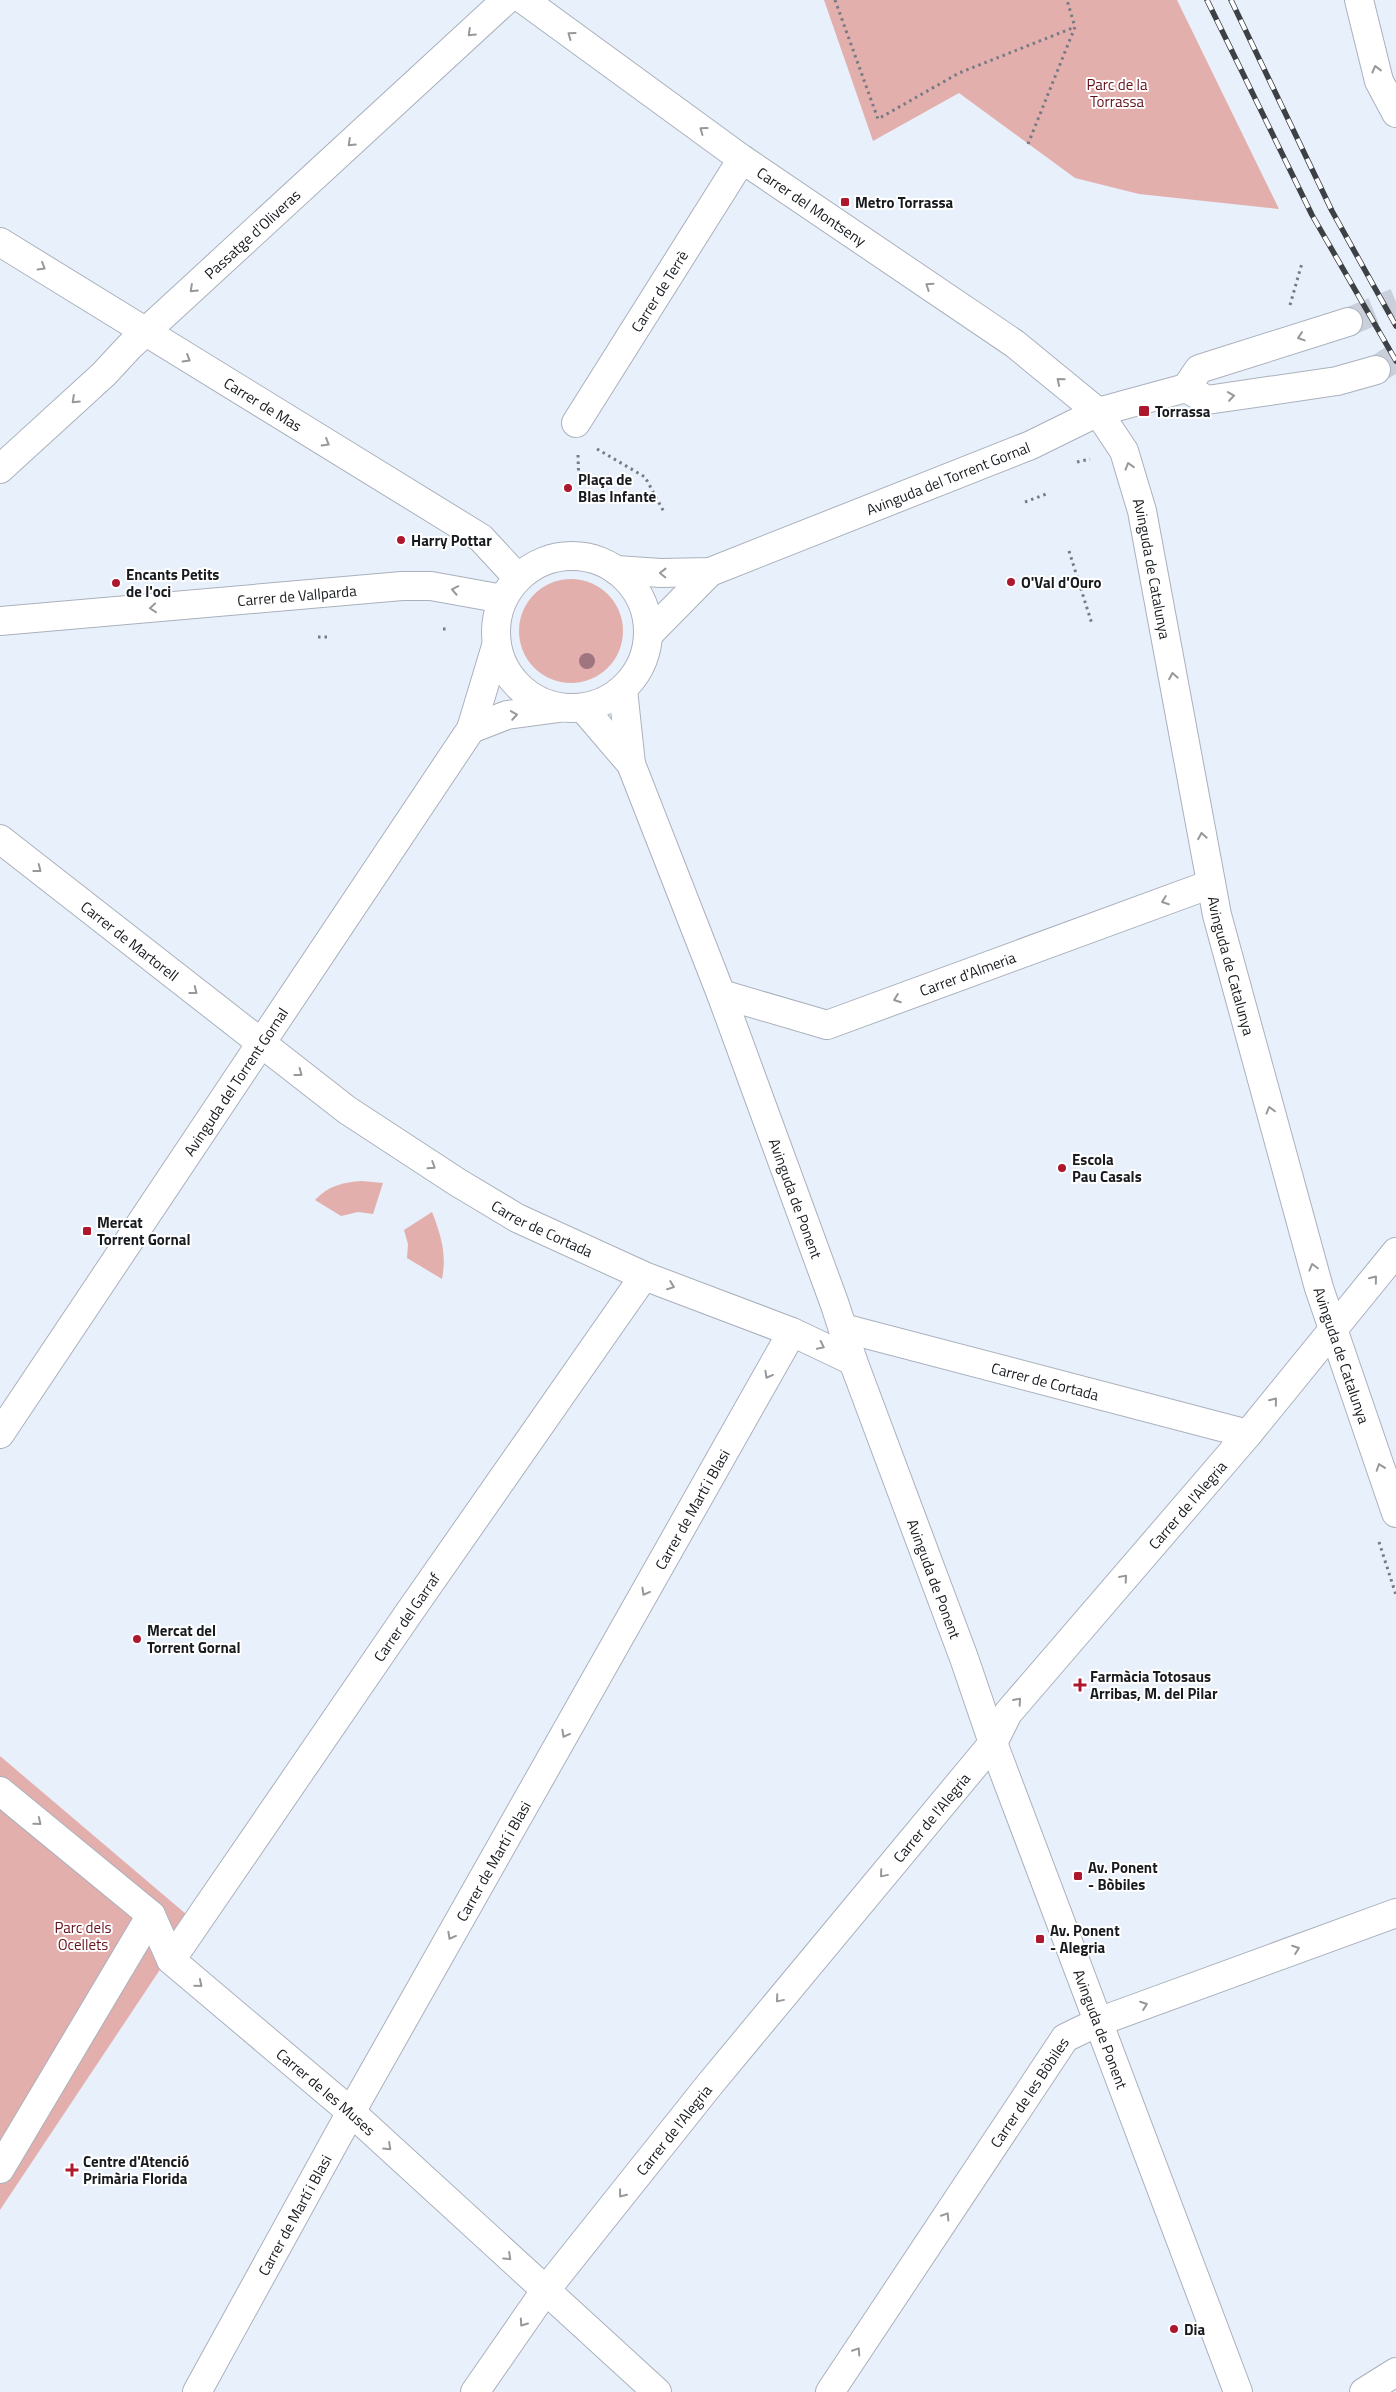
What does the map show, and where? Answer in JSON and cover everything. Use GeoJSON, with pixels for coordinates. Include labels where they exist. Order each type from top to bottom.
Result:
{"type":"FeatureCollection","features":[{"type":"Feature","properties":{"kind":"street","name":"Passatge d'Oliveras"},"geometry":{"type":"LineString","coordinates":[[0,469],[506,0]]}},
{"type":"Feature","properties":{"kind":"street","name":"Carrer del Montseny"},"geometry":{"type":"LineString","coordinates":[[524,0],[742,158],[1015,344],[1098,412]]}},
{"type":"Feature","properties":{"kind":"street"},"geometry":{"type":"LineString","coordinates":[[1359,0],[1379,81],[1396,113]]}},
{"type":"Feature","properties":{"kind":"street","name":"Carrer de Terrè"},"geometry":{"type":"LineString","coordinates":[[577,431],[742,158]]}},
{"type":"Feature","properties":{"kind":"street","name":"Carrer de Mas"},"geometry":{"type":"LineString","coordinates":[[0,242],[481,538],[510,588]]}},
{"type":"Feature","properties":{"kind":"street"},"geometry":{"type":"LineString","coordinates":[[1348,322],[1200,369],[1186,388],[1207,400],[1337,381],[1376,370]]}},
{"type":"Feature","properties":{"kind":"street","name":"Avinguda del Torrent Gornal"},"geometry":{"type":"LineString","coordinates":[[616,570],[661,573],[710,572],[1032,445],[1098,412],[1186,388]]}},
{"type":"Feature","properties":{"kind":"street","name":"Avinguda de Catalunya"},"geometry":{"type":"LineString","coordinates":[[1098,412],[1124,451],[1142,511],[1211,884],[1224,940],[1332,1330],[1396,1513]]}},
{"type":"Feature","properties":{"kind":"street"},"geometry":{"type":"LineString","coordinates":[[471,729],[507,715],[571,708],[605,702],[623,690],[636,673],[645,654],[648,635],[646,617],[640,599],[630,583],[616,570],[598,560],[576,556],[555,557],[535,565],[510,588],[495,622],[496,646],[504,669],[519,688],[538,701],[571,708]]}},
{"type":"Feature","properties":{"kind":"street","name":"Avinguda del Torrent Gornal"},"geometry":{"type":"LineString","coordinates":[[648,635],[710,572]]}},
{"type":"Feature","properties":{"kind":"street","name":"Carrer de Vallparda"},"geometry":{"type":"LineString","coordinates":[[0,621],[402,586],[510,588]]}},
{"type":"Feature","properties":{"kind":"street","name":"Avinguda del Torrent Gornal"},"geometry":{"type":"LineString","coordinates":[[4,1419],[260,1044],[471,729],[496,646]]}},
{"type":"Feature","properties":{"kind":"street","name":"Avinguda de Ponent"},"geometry":{"type":"LineString","coordinates":[[623,690],[631,764],[721,994],[843,1328],[853,1362],[964,1658],[993,1743],[1238,2392]]}},
{"type":"Feature","properties":{"kind":"street","name":"Avinguda de Ponent"},"geometry":{"type":"LineString","coordinates":[[571,708],[631,764]]}},
{"type":"Feature","properties":{"kind":"street","name":"Carrer de Martorell"},"geometry":{"type":"LineString","coordinates":[[0,839],[260,1044]]}},
{"type":"Feature","properties":{"kind":"street","name":"Carrer d'Almeria"},"geometry":{"type":"LineString","coordinates":[[721,994],[827,1025],[1211,884]]}},
{"type":"Feature","properties":{"kind":"street","name":"Carrer de Cortada"},"geometry":{"type":"LineString","coordinates":[[260,1044],[347,1110],[457,1182],[517,1218],[644,1276],[792,1332],[853,1362]]}},
{"type":"Feature","properties":{"kind":"street","name":"Carrer de l'Alegria"},"geometry":{"type":"LineString","coordinates":[[475,2392],[545,2291],[710,2084],[993,1743],[1008,1713],[1248,1434],[1396,1252]]}},
{"type":"Feature","properties":{"kind":"street","name":"Carrer del Garraf"},"geometry":{"type":"LineString","coordinates":[[171,1960],[406,1617],[644,1276]]}},
{"type":"Feature","properties":{"kind":"street","name":"Carrer de Cortada"},"geometry":{"type":"LineString","coordinates":[[843,1328],[1248,1434]]}},
{"type":"Feature","properties":{"kind":"street","name":"Carrer de Martí i Blasi"},"geometry":{"type":"LineString","coordinates":[[197,2392],[351,2112],[792,1332]]}},
{"type":"Feature","properties":{"kind":"street","name":"Carrer de les Muses"},"geometry":{"type":"LineString","coordinates":[[0,1791],[151,1915],[171,1960],[351,2112],[657,2392]]}},
{"type":"Feature","properties":{"kind":"street","name":"Carrer de les Bòbiles"},"geometry":{"type":"LineString","coordinates":[[830,2392],[1065,2038],[1098,2022],[1396,1913]]}},
{"type":"Feature","properties":{"kind":"street"},"geometry":{"type":"LineString","coordinates":[[0,2169],[151,1915]]}},
{"type":"Feature","properties":{"kind":"street"},"geometry":{"type":"LineString","coordinates":[[1364,2392],[1396,2372]]}},
{"type":"Feature","properties":{"kind":"path"},"geometry":{"type":"LineString","coordinates":[[835,0],[878,119],[959,73],[1075,27]]}},
{"type":"Feature","properties":{"kind":"path"},"geometry":{"type":"LineString","coordinates":[[1028,144],[1075,27],[1067,0]]}},
{"type":"Feature","properties":{"kind":"path"},"geometry":{"type":"LineString","coordinates":[[1290,306],[1302,264]]}},
{"type":"Feature","properties":{"kind":"path"},"geometry":{"type":"LineString","coordinates":[[577,431],[579,487]]}},
{"type":"Feature","properties":{"kind":"path"},"geometry":{"type":"LineString","coordinates":[[577,431],[645,477],[664,512]]}},
{"type":"Feature","properties":{"kind":"path"},"geometry":{"type":"LineString","coordinates":[[1024,502],[1049,493]]}},
{"type":"Feature","properties":{"kind":"path"},"geometry":{"type":"LineString","coordinates":[[1068,551],[1092,624]]}},
{"type":"Feature","properties":{"kind":"path"},"geometry":{"type":"LineString","coordinates":[[318,637],[327,637]]}},
{"type":"Feature","properties":{"kind":"green space","name":"Parc de la Torrassa"},"geometry":{"type":"Polygon","coordinates":[[[824,0],[1177,0],[1279,209],[1139,194],[1075,178],[959,93],[873,141],[824,0]]]}},
{"type":"Feature","properties":{"kind":"green space"},"geometry":{"type":"Polygon","coordinates":[[[571,579],[591,583],[608,594],[619,611],[623,631],[619,651],[608,668],[591,679],[571,683],[551,679],[534,668],[523,651],[519,631],[523,611],[534,594],[551,583],[571,579]]]}},
{"type":"Feature","properties":{"kind":"green space"},"geometry":{"type":"Polygon","coordinates":[[[348,1182],[383,1183],[373,1214],[358,1212],[341,1216],[315,1200],[325,1191],[336,1186],[348,1182]]]}},
{"type":"Feature","properties":{"kind":"green space"},"geometry":{"type":"Polygon","coordinates":[[[432,1212],[442,1245],[444,1261],[442,1279],[407,1258],[408,1244],[404,1230],[432,1212]]]}},
{"type":"Feature","properties":{"kind":"green space","name":"Parc dels Ocellets"},"geometry":{"type":"Polygon","coordinates":[[[0,1756],[193,1920],[0,2210],[0,1756]]]}},
{"type":"Feature","properties":{"kind":"tunnel"},"geometry":{"type":"LineString","coordinates":[[1348,322],[1396,302]]}},
{"type":"Feature","properties":{"kind":"tunnel"},"geometry":{"type":"LineString","coordinates":[[1376,370],[1396,357]]}},
{"type":"Feature","properties":{"kind":"railway"},"geometry":{"type":"LineString","coordinates":[[1207,0],[1312,215],[1396,361]]}},
{"type":"Feature","properties":{"kind":"railway"},"geometry":{"type":"LineString","coordinates":[[1231,0],[1332,211],[1396,326]]}},
{"type":"Feature","properties":{"kind":"place","name":"Metro Torrassa"},"geometry":{"type":"Point","coordinates":[845,202]}},
{"type":"Feature","properties":{"kind":"place","name":"Torrassa"},"geometry":{"type":"Point","coordinates":[1144,411]}},
{"type":"Feature","properties":{"kind":"place","name":"Plaça de Blas Infante"},"geometry":{"type":"Point","coordinates":[568,488]}},
{"type":"Feature","properties":{"kind":"place","name":"Harry Pottar"},"geometry":{"type":"Point","coordinates":[401,540]}},
{"type":"Feature","properties":{"kind":"place","name":"O'Val d'Ouro"},"geometry":{"type":"Point","coordinates":[1011,582]}},
{"type":"Feature","properties":{"kind":"place","name":"Encants Petits de l'oci"},"geometry":{"type":"Point","coordinates":[116,583]}},
{"type":"Feature","properties":{"kind":"place","name":"Escola Pau Casals"},"geometry":{"type":"Point","coordinates":[1062,1168]}},
{"type":"Feature","properties":{"kind":"place","name":"Mercat Torrent Gornal"},"geometry":{"type":"Point","coordinates":[87,1231]}},
{"type":"Feature","properties":{"kind":"place","name":"Mercat del Torrent Gornal"},"geometry":{"type":"Point","coordinates":[137,1639]}},
{"type":"Feature","properties":{"kind":"place","name":"Farmàcia Totosaus Arribas, M. del Pilar"},"geometry":{"type":"Point","coordinates":[1080,1685]}},
{"type":"Feature","properties":{"kind":"place","name":"Av. Ponent - Bòbiles"},"geometry":{"type":"Point","coordinates":[1078,1876]}},
{"type":"Feature","properties":{"kind":"place","name":"Av. Ponent - Alegria"},"geometry":{"type":"Point","coordinates":[1040,1939]}},
{"type":"Feature","properties":{"kind":"place","name":"Centre d'Atenció Primària Florida"},"geometry":{"type":"Point","coordinates":[72,2170]}},
{"type":"Feature","properties":{"kind":"place","name":"Dia"},"geometry":{"type":"Point","coordinates":[1174,2329]}}]}
